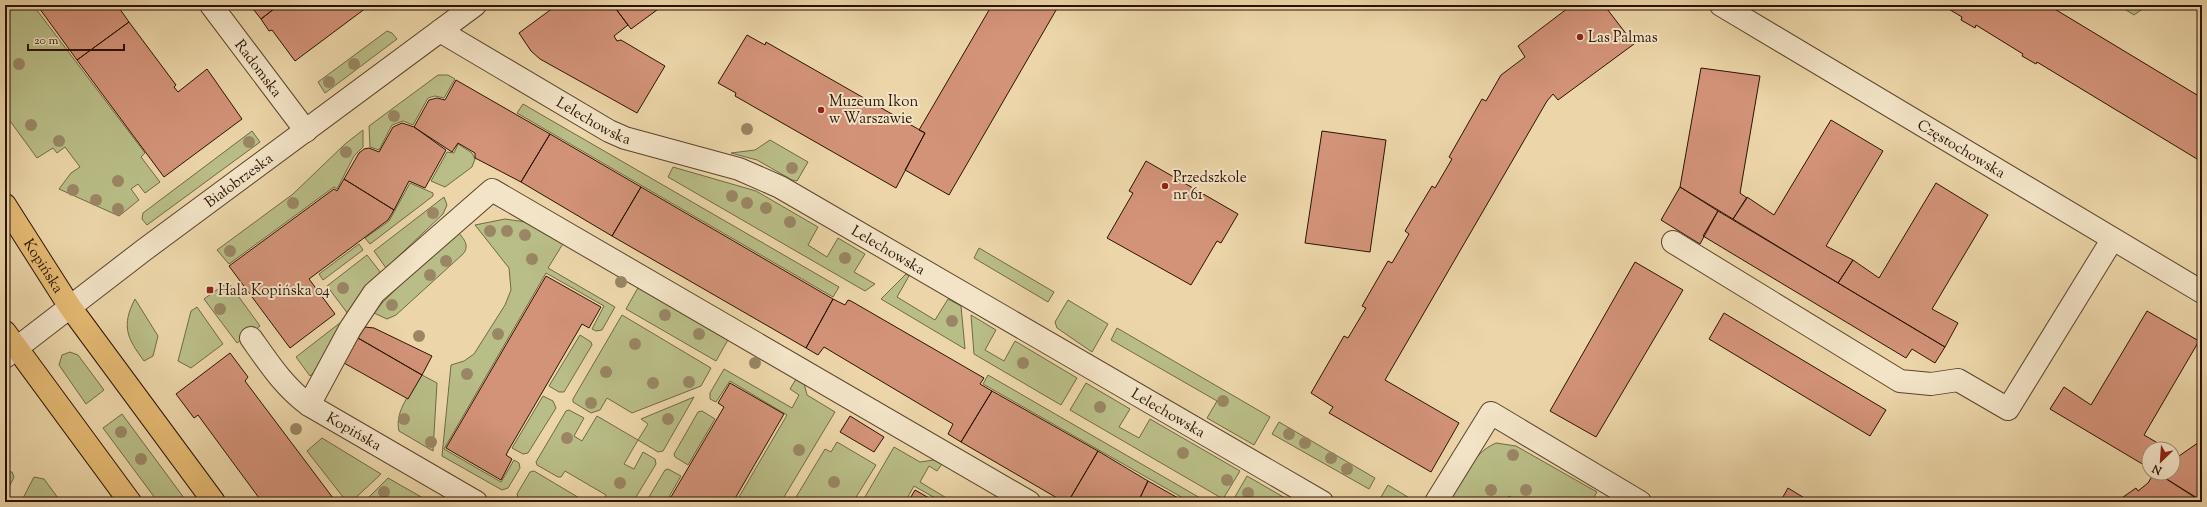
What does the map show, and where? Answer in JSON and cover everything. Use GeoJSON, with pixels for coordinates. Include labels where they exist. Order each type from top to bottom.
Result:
{"type":"FeatureCollection","features":[{"type":"Feature","properties":{"kind":"main road","name":"Kopińska"},"geometry":{"type":"LineString","coordinates":[[5,205],[70,307],[214,502]]}},
{"type":"Feature","properties":{"kind":"main road"},"geometry":{"type":"LineString","coordinates":[[9,345],[130,502]]}},
{"type":"Feature","properties":{"kind":"street","name":"Radomska"},"geometry":{"type":"LineString","coordinates":[[211,5],[306,131]]}},
{"type":"Feature","properties":{"kind":"street","name":"Białobrzeska"},"geometry":{"type":"LineString","coordinates":[[9,345],[70,307],[475,5]]}},
{"type":"Feature","properties":{"kind":"street","name":"Częstochowska"},"geometry":{"type":"LineString","coordinates":[[1721,5],[2112,240],[2202,292]]}},
{"type":"Feature","properties":{"kind":"street","name":"Lelechowska"},"geometry":{"type":"LineString","coordinates":[[440,31],[609,131],[625,138],[739,169],[780,187],[1322,502]]}},
{"type":"Feature","properties":{"kind":"street"},"geometry":{"type":"LineString","coordinates":[[309,405],[350,329],[374,294],[492,190],[1029,502]]}},
{"type":"Feature","properties":{"kind":"street"},"geometry":{"type":"LineString","coordinates":[[1673,242],[1900,381],[1931,384],[1958,380],[2008,409],[2112,240]]}},
{"type":"Feature","properties":{"kind":"street","name":"Kopińska"},"geometry":{"type":"LineString","coordinates":[[250,338],[295,395],[309,405],[476,502]]}},
{"type":"Feature","properties":{"kind":"street"},"geometry":{"type":"LineString","coordinates":[[1436,502],[1490,413],[1640,502]]}},
{"type":"Feature","properties":{"kind":"green space"},"geometry":{"type":"Polygon","coordinates":[[[5,5],[33,5],[145,153],[141,157],[160,182],[145,193],[138,184],[131,189],[139,200],[119,216],[59,189],[71,173],[80,167],[65,147],[57,153],[53,148],[37,158],[5,114],[5,5]]]}},
{"type":"Feature","properties":{"kind":"green space"},"geometry":{"type":"Polygon","coordinates":[[[2118,5],[2148,5],[2134,15],[2118,5]]]}},
{"type":"Feature","properties":{"kind":"green space"},"geometry":{"type":"Polygon","coordinates":[[[387,31],[392,33],[397,39],[325,93],[318,82],[387,31]]]}},
{"type":"Feature","properties":{"kind":"green space"},"geometry":{"type":"Polygon","coordinates":[[[438,75],[448,75],[455,79],[444,98],[435,96],[428,98],[413,125],[403,121],[392,125],[379,150],[370,147],[369,126],[438,75]]]}},
{"type":"Feature","properties":{"kind":"green space"},"geometry":{"type":"Polygon","coordinates":[[[523,104],[839,287],[833,297],[517,113],[523,104]]]}},
{"type":"Feature","properties":{"kind":"green space"},"geometry":{"type":"Polygon","coordinates":[[[363,130],[363,147],[354,156],[337,189],[334,187],[229,264],[217,250],[293,194],[345,144],[363,130]]]}},
{"type":"Feature","properties":{"kind":"green space"},"geometry":{"type":"Polygon","coordinates":[[[252,131],[260,142],[147,225],[142,219],[143,213],[252,131]]]}},
{"type":"Feature","properties":{"kind":"green space"},"geometry":{"type":"Polygon","coordinates":[[[770,140],[808,162],[797,181],[792,180],[757,160],[731,153],[755,150],[770,140]]]}},
{"type":"Feature","properties":{"kind":"green space"},"geometry":{"type":"Polygon","coordinates":[[[458,144],[472,153],[475,159],[472,167],[445,187],[431,181],[447,152],[454,153],[458,144]]]}},
{"type":"Feature","properties":{"kind":"green space"},"geometry":{"type":"Polygon","coordinates":[[[673,167],[756,191],[818,227],[808,245],[827,257],[838,238],[865,254],[854,272],[875,284],[865,291],[668,177],[673,167]]]}},
{"type":"Feature","properties":{"kind":"green space"},"geometry":{"type":"Polygon","coordinates":[[[410,183],[433,193],[433,196],[370,244],[365,238],[389,221],[410,183]]]}},
{"type":"Feature","properties":{"kind":"green space"},"geometry":{"type":"Polygon","coordinates":[[[444,197],[447,205],[443,214],[386,268],[374,251],[444,197]]]}},
{"type":"Feature","properties":{"kind":"green space"},"geometry":{"type":"Polygon","coordinates":[[[505,219],[526,222],[564,242],[548,268],[615,307],[602,330],[596,331],[592,329],[604,306],[546,273],[444,449],[501,482],[514,460],[519,463],[520,468],[508,488],[502,490],[442,456],[451,365],[464,361],[474,354],[505,305],[511,290],[509,268],[475,225],[505,219]]]}},
{"type":"Feature","properties":{"kind":"green space"},"geometry":{"type":"Polygon","coordinates":[[[458,232],[466,245],[463,254],[396,315],[387,319],[374,313],[382,303],[442,244],[458,232]]]}},
{"type":"Feature","properties":{"kind":"green space"},"geometry":{"type":"Polygon","coordinates":[[[359,244],[363,250],[323,280],[319,274],[359,244]]]}},
{"type":"Feature","properties":{"kind":"green space"},"geometry":{"type":"Polygon","coordinates":[[[979,248],[1054,292],[1048,302],[974,258],[979,248]]]}},
{"type":"Feature","properties":{"kind":"green space"},"geometry":{"type":"Polygon","coordinates":[[[367,255],[381,273],[348,314],[327,286],[367,255]]]}},
{"type":"Feature","properties":{"kind":"green space"},"geometry":{"type":"Polygon","coordinates":[[[906,274],[909,276],[897,297],[935,320],[948,299],[961,306],[965,349],[881,299],[906,274]]]}},
{"type":"Feature","properties":{"kind":"green space"},"geometry":{"type":"Polygon","coordinates":[[[228,282],[260,326],[237,343],[204,299],[228,282]]]}},
{"type":"Feature","properties":{"kind":"green space"},"geometry":{"type":"Polygon","coordinates":[[[639,286],[729,338],[716,361],[626,309],[639,286]]]}},
{"type":"Feature","properties":{"kind":"green space"},"geometry":{"type":"Polygon","coordinates":[[[135,299],[158,336],[153,356],[144,361],[133,345],[128,332],[128,317],[135,299]]]}},
{"type":"Feature","properties":{"kind":"green space"},"geometry":{"type":"Polygon","coordinates":[[[1068,300],[1108,324],[1092,352],[1057,328],[1055,322],[1068,300]]]}},
{"type":"Feature","properties":{"kind":"green space"},"geometry":{"type":"Polygon","coordinates":[[[197,307],[223,344],[191,368],[178,361],[191,311],[197,307]]]}},
{"type":"Feature","properties":{"kind":"green space"},"geometry":{"type":"Polygon","coordinates":[[[622,315],[711,368],[701,386],[632,413],[607,398],[600,410],[591,413],[573,402],[573,399],[622,315]]]}},
{"type":"Feature","properties":{"kind":"green space"},"geometry":{"type":"Polygon","coordinates":[[[971,315],[996,330],[985,350],[1004,361],[1015,341],[1077,378],[1061,405],[974,354],[971,315]]]}},
{"type":"Feature","properties":{"kind":"green space"},"geometry":{"type":"Polygon","coordinates":[[[345,319],[315,371],[310,376],[296,357],[345,319]]]}},
{"type":"Feature","properties":{"kind":"green space"},"geometry":{"type":"Polygon","coordinates":[[[1117,328],[1270,417],[1254,445],[1207,418],[1217,401],[1111,340],[1117,328]]]}},
{"type":"Feature","properties":{"kind":"green space"},"geometry":{"type":"Polygon","coordinates":[[[580,335],[591,342],[592,345],[564,392],[559,392],[549,386],[580,335]]]}},
{"type":"Feature","properties":{"kind":"green space"},"geometry":{"type":"Polygon","coordinates":[[[70,352],[78,355],[104,390],[86,404],[59,365],[62,355],[70,352]]]}},
{"type":"Feature","properties":{"kind":"green space"},"geometry":{"type":"Polygon","coordinates":[[[724,369],[792,408],[799,395],[790,389],[796,379],[804,383],[807,395],[835,412],[781,502],[736,502],[787,415],[730,381],[716,402],[710,399],[710,393],[724,369]]]}},
{"type":"Feature","properties":{"kind":"green space"},"geometry":{"type":"Polygon","coordinates":[[[422,375],[437,383],[433,451],[399,431],[398,424],[401,409],[422,375]]]}},
{"type":"Feature","properties":{"kind":"green space"},"geometry":{"type":"Polygon","coordinates":[[[988,375],[1207,502],[1190,502],[983,384],[988,375]]]}},
{"type":"Feature","properties":{"kind":"green space"},"geometry":{"type":"Polygon","coordinates":[[[1086,383],[1130,409],[1119,427],[1139,438],[1150,419],[1240,471],[1223,499],[1070,410],[1086,383]]]}},
{"type":"Feature","properties":{"kind":"green space"},"geometry":{"type":"Polygon","coordinates":[[[543,396],[553,401],[556,408],[528,453],[523,454],[512,448],[543,396]]]}},
{"type":"Feature","properties":{"kind":"green space"},"geometry":{"type":"Polygon","coordinates":[[[694,397],[663,451],[658,452],[638,440],[648,424],[641,419],[694,397]]]}},
{"type":"Feature","properties":{"kind":"green space"},"geometry":{"type":"Polygon","coordinates":[[[569,410],[584,418],[574,436],[582,441],[597,416],[638,440],[624,464],[634,469],[643,452],[655,459],[656,464],[633,502],[603,502],[606,495],[565,471],[561,477],[558,477],[537,465],[536,462],[566,411],[569,410]]]}},
{"type":"Feature","properties":{"kind":"green space"},"geometry":{"type":"Polygon","coordinates":[[[702,411],[715,419],[688,465],[675,457],[674,454],[698,412],[702,411]]]}},
{"type":"Feature","properties":{"kind":"green space"},"geometry":{"type":"Polygon","coordinates":[[[122,414],[187,502],[158,502],[103,428],[122,414]]]}},
{"type":"Feature","properties":{"kind":"green space"},"geometry":{"type":"Polygon","coordinates":[[[1279,422],[1375,478],[1369,489],[1272,434],[1279,422]]]}},
{"type":"Feature","properties":{"kind":"green space"},"geometry":{"type":"Polygon","coordinates":[[[322,438],[381,474],[351,502],[347,502],[307,451],[322,438]]]}},
{"type":"Feature","properties":{"kind":"green space"},"geometry":{"type":"Polygon","coordinates":[[[837,442],[876,465],[853,502],[793,502],[825,449],[831,452],[837,442]]]}},
{"type":"Feature","properties":{"kind":"green space"},"geometry":{"type":"Polygon","coordinates":[[[1496,443],[1516,446],[1597,492],[1591,502],[1520,502],[1509,496],[1505,502],[1449,502],[1468,468],[1480,453],[1496,443]]]}},
{"type":"Feature","properties":{"kind":"green space"},"geometry":{"type":"Polygon","coordinates":[[[894,447],[920,462],[934,460],[942,464],[937,471],[929,466],[920,482],[953,502],[942,502],[914,486],[905,502],[862,502],[894,447]]]}},
{"type":"Feature","properties":{"kind":"green space"},"geometry":{"type":"Polygon","coordinates":[[[668,469],[681,476],[666,502],[646,502],[665,470],[668,469]]]}},
{"type":"Feature","properties":{"kind":"green space"},"geometry":{"type":"Polygon","coordinates":[[[5,471],[12,472],[14,477],[5,495],[5,471]]]}},
{"type":"Feature","properties":{"kind":"green space"},"geometry":{"type":"Polygon","coordinates":[[[534,471],[586,502],[522,502],[519,500],[517,494],[530,472],[534,471]]]}},
{"type":"Feature","properties":{"kind":"green space"},"geometry":{"type":"Polygon","coordinates":[[[1247,476],[1292,502],[1232,502],[1247,476]]]}},
{"type":"Feature","properties":{"kind":"green space"},"geometry":{"type":"Polygon","coordinates":[[[34,477],[44,479],[61,502],[21,502],[34,477]]]}},
{"type":"Feature","properties":{"kind":"green space"},"geometry":{"type":"Polygon","coordinates":[[[388,478],[430,502],[364,502],[388,478]]]}},
{"type":"Feature","properties":{"kind":"green space"},"geometry":{"type":"Polygon","coordinates":[[[1388,485],[1416,502],[1378,502],[1388,485]]]}},
{"type":"Feature","properties":{"kind":"building"},"geometry":{"type":"Polygon","coordinates":[[[37,5],[117,5],[129,22],[77,60],[37,5]]]}},
{"type":"Feature","properties":{"kind":"building"},"geometry":{"type":"Polygon","coordinates":[[[250,5],[279,5],[261,19],[250,5]]]}},
{"type":"Feature","properties":{"kind":"building"},"geometry":{"type":"Polygon","coordinates":[[[279,5],[370,5],[295,61],[272,30],[269,31],[261,19],[279,5]]]}},
{"type":"Feature","properties":{"kind":"building"},"geometry":{"type":"Polygon","coordinates":[[[557,5],[613,5],[628,25],[614,36],[617,41],[621,40],[665,66],[637,113],[540,59],[531,51],[519,33],[557,5]]]}},
{"type":"Feature","properties":{"kind":"building"},"geometry":{"type":"Polygon","coordinates":[[[613,5],[660,5],[661,7],[631,29],[613,5]]]}},
{"type":"Feature","properties":{"kind":"building"},"geometry":{"type":"Polygon","coordinates":[[[992,5],[1059,5],[949,195],[905,170],[925,133],[919,130],[992,5]]]}},
{"type":"Feature","properties":{"kind":"building"},"geometry":{"type":"Polygon","coordinates":[[[1572,5],[1604,5],[1634,44],[1558,100],[1553,94],[1547,101],[1385,380],[1459,423],[1431,472],[1329,413],[1333,407],[1311,393],[1344,336],[1348,338],[1366,308],[1362,306],[1388,261],[1392,263],[1409,234],[1405,231],[1432,186],[1435,188],[1452,159],[1449,157],[1482,99],[1486,101],[1501,75],[1525,57],[1518,46],[1572,5]]]}},
{"type":"Feature","properties":{"kind":"building"},"geometry":{"type":"Polygon","coordinates":[[[1942,5],[2048,5],[2202,98],[2202,162],[2037,62],[2036,64],[2022,56],[2023,54],[1976,25],[1975,28],[1961,20],[1962,17],[1942,5]]]}},
{"type":"Feature","properties":{"kind":"building"},"geometry":{"type":"Polygon","coordinates":[[[129,22],[176,85],[174,87],[178,92],[207,69],[242,119],[164,177],[77,60],[129,22]]]}},
{"type":"Feature","properties":{"kind":"building"},"geometry":{"type":"Polygon","coordinates":[[[747,35],[765,45],[766,42],[925,133],[896,188],[735,96],[736,93],[718,83],[747,35]]]}},
{"type":"Feature","properties":{"kind":"building"},"geometry":{"type":"Polygon","coordinates":[[[1701,68],[1760,76],[1740,193],[1747,198],[1733,219],[1680,187],[1701,68]]]}},
{"type":"Feature","properties":{"kind":"building"},"geometry":{"type":"Polygon","coordinates":[[[456,80],[550,134],[521,182],[475,158],[475,153],[458,143],[452,152],[414,127],[429,100],[437,98],[445,100],[456,80]]]}},
{"type":"Feature","properties":{"kind":"building"},"geometry":{"type":"Polygon","coordinates":[[[1831,120],[1883,151],[1826,246],[1853,260],[1838,283],[1733,219],[1747,197],[1774,215],[1831,120]]]}},
{"type":"Feature","properties":{"kind":"building"},"geometry":{"type":"Polygon","coordinates":[[[402,123],[414,127],[446,150],[425,188],[409,181],[394,210],[344,179],[359,153],[364,149],[369,148],[379,152],[393,127],[402,123]]]}},
{"type":"Feature","properties":{"kind":"building"},"geometry":{"type":"Polygon","coordinates":[[[1322,131],[1386,140],[1370,252],[1305,243],[1322,131]]]}},
{"type":"Feature","properties":{"kind":"building"},"geometry":{"type":"Polygon","coordinates":[[[550,134],[641,187],[612,236],[521,182],[550,134]]]}},
{"type":"Feature","properties":{"kind":"building"},"geometry":{"type":"Polygon","coordinates":[[[1146,161],[1238,214],[1221,243],[1217,241],[1191,285],[1107,238],[1133,193],[1129,191],[1146,161]]]}},
{"type":"Feature","properties":{"kind":"building"},"geometry":{"type":"Polygon","coordinates":[[[344,179],[394,210],[388,220],[309,279],[335,314],[290,348],[229,266],[334,189],[337,191],[344,179]]]}},
{"type":"Feature","properties":{"kind":"building"},"geometry":{"type":"Polygon","coordinates":[[[1936,183],[1988,215],[1932,309],[1958,323],[1945,347],[1838,283],[1853,260],[1879,278],[1936,183]]]}},
{"type":"Feature","properties":{"kind":"building"},"geometry":{"type":"Polygon","coordinates":[[[641,187],[833,299],[806,348],[612,236],[641,187]]]}},
{"type":"Feature","properties":{"kind":"building"},"geometry":{"type":"Polygon","coordinates":[[[1680,187],[1718,211],[1700,244],[1661,220],[1680,187]]]}},
{"type":"Feature","properties":{"kind":"building"},"geometry":{"type":"Polygon","coordinates":[[[1718,211],[1945,347],[1935,363],[1912,349],[1906,358],[1703,236],[1718,211]]]}},
{"type":"Feature","properties":{"kind":"building"},"geometry":{"type":"Polygon","coordinates":[[[1635,262],[1683,290],[1596,437],[1550,411],[1635,262]]]}},
{"type":"Feature","properties":{"kind":"building"},"geometry":{"type":"Polygon","coordinates":[[[546,276],[601,307],[589,328],[582,324],[508,451],[506,455],[512,459],[501,480],[446,448],[546,276]]]}},
{"type":"Feature","properties":{"kind":"building"},"geometry":{"type":"Polygon","coordinates":[[[833,299],[845,305],[848,300],[851,301],[984,378],[980,384],[992,391],[961,442],[948,434],[953,424],[824,347],[818,355],[806,348],[833,299]]]}},
{"type":"Feature","properties":{"kind":"building"},"geometry":{"type":"Polygon","coordinates":[[[2147,311],[2199,341],[2144,435],[2154,441],[2141,441],[2141,463],[2050,409],[2064,387],[2091,405],[2147,311]]]}},
{"type":"Feature","properties":{"kind":"building"},"geometry":{"type":"Polygon","coordinates":[[[1724,313],[1886,410],[1870,436],[1709,339],[1724,313]]]}},
{"type":"Feature","properties":{"kind":"building"},"geometry":{"type":"Polygon","coordinates":[[[365,327],[374,328],[432,356],[422,375],[358,338],[365,327]]]}},
{"type":"Feature","properties":{"kind":"building"},"geometry":{"type":"Polygon","coordinates":[[[358,338],[422,375],[408,399],[344,363],[358,338]]]}},
{"type":"Feature","properties":{"kind":"building"},"geometry":{"type":"Polygon","coordinates":[[[230,353],[248,377],[245,381],[336,502],[262,502],[198,415],[194,418],[176,394],[230,353]]]}},
{"type":"Feature","properties":{"kind":"building"},"geometry":{"type":"Polygon","coordinates":[[[730,383],[784,414],[733,502],[668,502],[724,407],[718,403],[730,383]]]}},
{"type":"Feature","properties":{"kind":"building"},"geometry":{"type":"Polygon","coordinates":[[[992,391],[1098,451],[1068,502],[1064,502],[961,442],[992,391]]]}},
{"type":"Feature","properties":{"kind":"building"},"geometry":{"type":"Polygon","coordinates":[[[850,416],[884,437],[874,452],[840,432],[850,416]]]}},
{"type":"Feature","properties":{"kind":"building"},"geometry":{"type":"Polygon","coordinates":[[[2202,440],[2202,501],[2170,481],[2181,481],[2181,455],[2202,440]]]}},
{"type":"Feature","properties":{"kind":"building"},"geometry":{"type":"Polygon","coordinates":[[[1098,451],[1148,481],[1138,502],[1068,502],[1098,451]]]}},
{"type":"Feature","properties":{"kind":"building"},"geometry":{"type":"Polygon","coordinates":[[[1148,481],[1185,502],[1138,502],[1148,481]]]}},
{"type":"Feature","properties":{"kind":"building"},"geometry":{"type":"Polygon","coordinates":[[[2149,481],[2169,481],[2202,502],[2116,502],[2136,488],[2138,491],[2149,481]]]}},
{"type":"Feature","properties":{"kind":"building"},"geometry":{"type":"Polygon","coordinates":[[[1788,488],[1811,502],[1780,502],[1788,488]]]}},
{"type":"Feature","properties":{"kind":"building"},"geometry":{"type":"Polygon","coordinates":[[[915,490],[936,502],[908,502],[915,490]]]}},
{"type":"Feature","properties":{"kind":"place","name":"Las Palmas"},"geometry":{"type":"Point","coordinates":[1580,37]}},
{"type":"Feature","properties":{"kind":"place","name":"Muzeum Ikon w Warszawie"},"geometry":{"type":"Point","coordinates":[821,110]}},
{"type":"Feature","properties":{"kind":"place","name":"Przedszkole nr 61"},"geometry":{"type":"Point","coordinates":[1165,186]}},
{"type":"Feature","properties":{"kind":"place","name":"Hala Kopińska 04"},"geometry":{"type":"Point","coordinates":[210,290]}}]}
